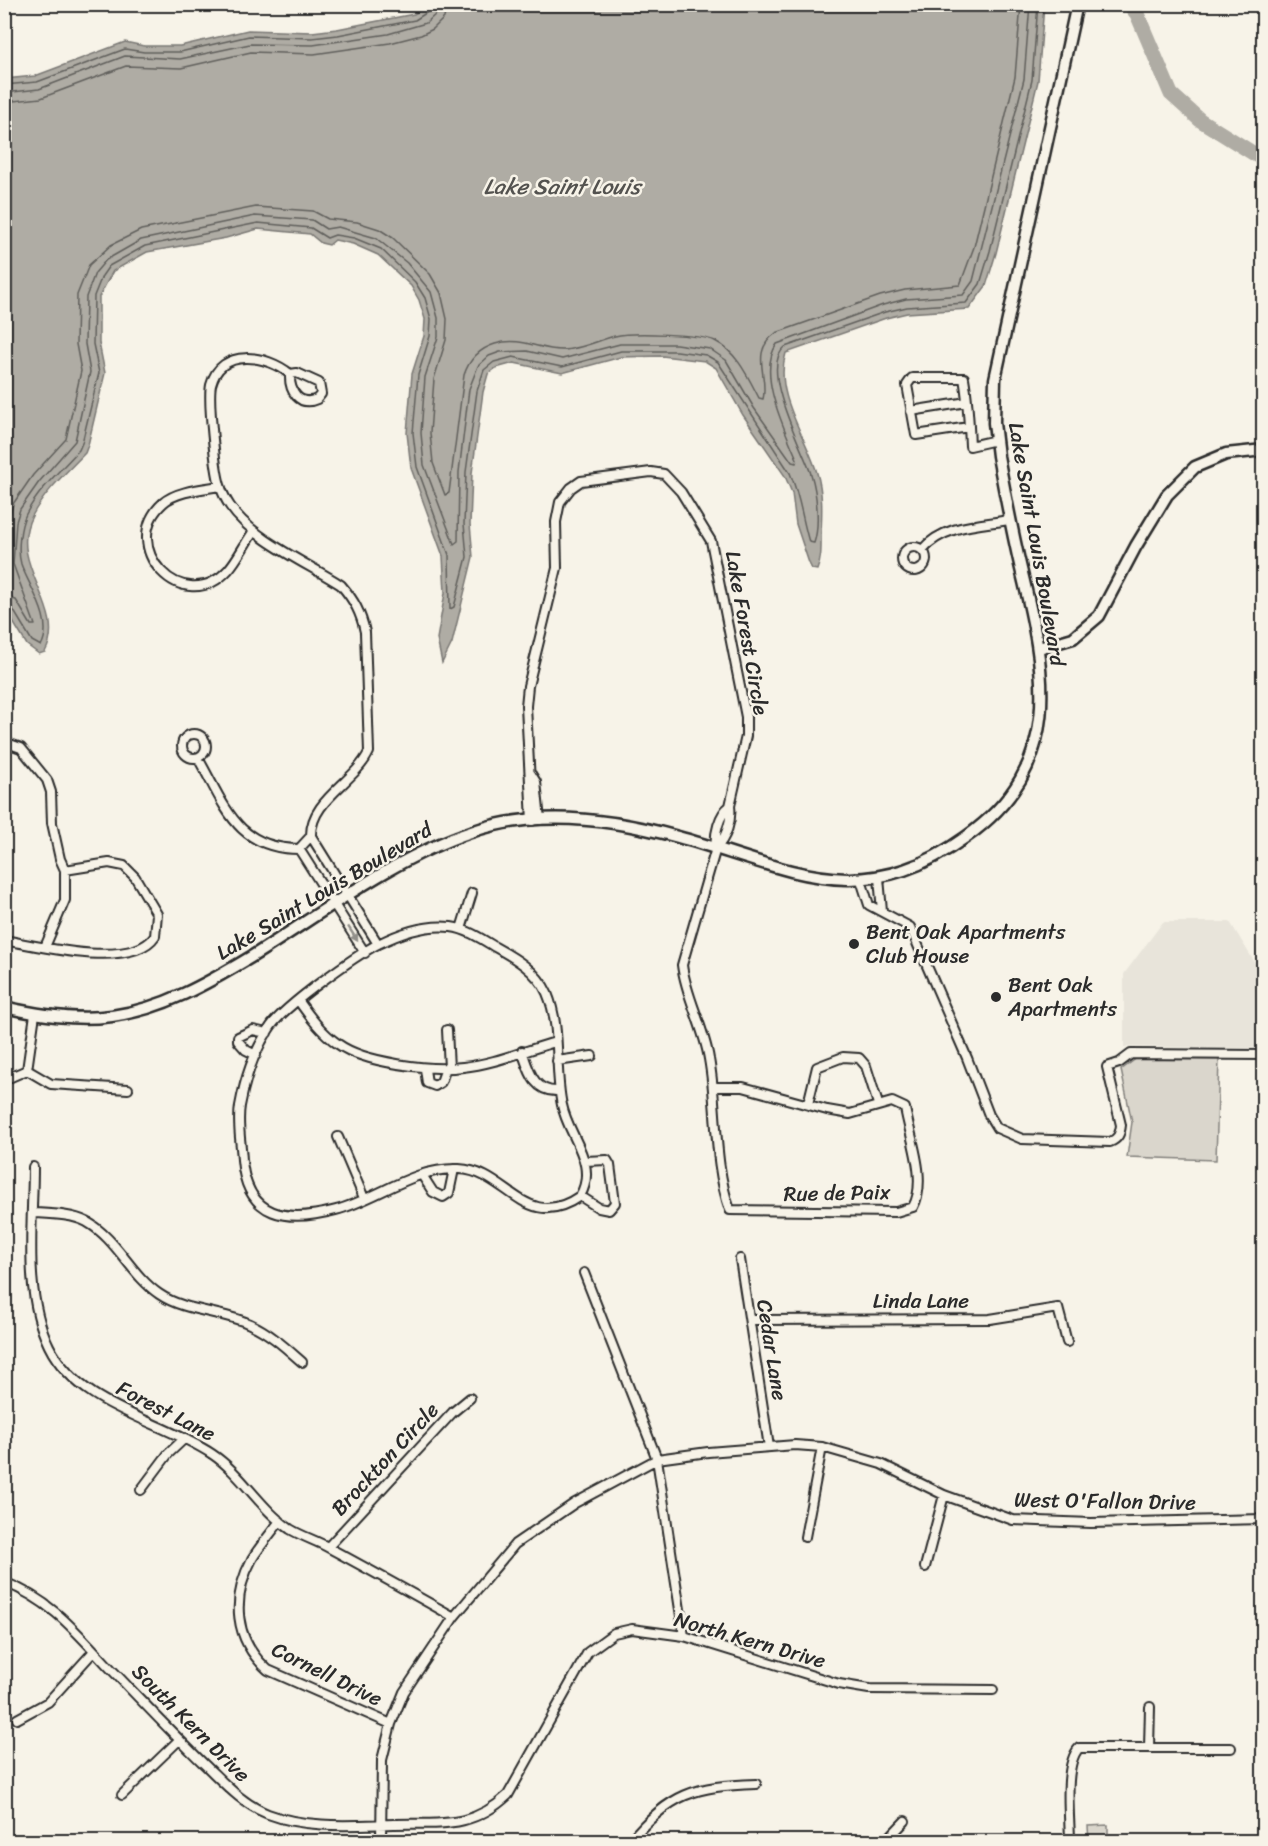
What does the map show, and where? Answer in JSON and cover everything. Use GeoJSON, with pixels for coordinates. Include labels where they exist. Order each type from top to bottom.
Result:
{"type":"FeatureCollection","features":[{"type":"Feature","properties":{"kind":"main road","name":"Lake Saint Louis Boulevard"},"geometry":{"type":"LineString","coordinates":[[4,1007],[35,1014],[74,1017],[112,1016],[147,1007],[208,983],[348,897],[444,842],[499,824],[536,821],[608,821],[670,835],[797,874],[820,878],[861,879],[879,878],[936,858],[981,827],[1013,792],[1030,761],[1041,724],[1043,696],[1039,648],[1010,520],[996,440],[995,378],[1004,327],[1077,4]]}},
{"type":"Feature","properties":{"kind":"main road"},"geometry":{"type":"LineString","coordinates":[[1039,648],[1073,638],[1099,616],[1136,546],[1167,495],[1195,467],[1226,454],[1263,450]]}},
{"type":"Feature","properties":{"kind":"street"},"geometry":{"type":"LineString","coordinates":[[198,758],[230,813],[246,835],[261,844],[281,849],[298,849],[311,836],[316,813],[363,765],[369,752],[365,632],[361,616],[352,598],[341,585],[254,531],[229,505],[220,486],[211,401],[211,386],[218,371],[230,362],[247,357],[265,360],[290,374],[304,374],[319,383],[321,394],[317,399],[303,401],[297,398],[290,383],[290,374]]}},
{"type":"Feature","properties":{"kind":"street"},"geometry":{"type":"LineString","coordinates":[[969,427],[916,435],[907,385],[912,378],[964,378],[967,402],[969,427],[970,446],[996,440]]}},
{"type":"Feature","properties":{"kind":"street"},"geometry":{"type":"LineString","coordinates":[[911,411],[967,402]]}},
{"type":"Feature","properties":{"kind":"street","name":"Lake Forest Circle"},"geometry":{"type":"LineString","coordinates":[[536,821],[536,782],[531,774],[526,706],[557,568],[556,522],[560,502],[571,488],[581,481],[651,472],[664,474],[681,492],[711,541],[746,717],[746,736],[730,806],[727,830],[723,841],[716,848]]}},
{"type":"Feature","properties":{"kind":"street"},"geometry":{"type":"LineString","coordinates":[[220,486],[184,494],[164,502],[152,517],[147,532],[148,552],[158,570],[167,579],[182,585],[199,586],[215,580],[228,570],[254,531]]}},
{"type":"Feature","properties":{"kind":"street"},"geometry":{"type":"LineString","coordinates":[[922,550],[932,538],[944,532],[1010,520]]}},
{"type":"Feature","properties":{"kind":"street"},"geometry":{"type":"LineString","coordinates":[[4,742],[21,748],[47,780],[51,792],[52,823],[60,859],[65,870],[65,900],[45,947]]}},
{"type":"Feature","properties":{"kind":"street"},"geometry":{"type":"LineString","coordinates":[[311,836],[378,944]]}},
{"type":"Feature","properties":{"kind":"street","name":"Rue de Paix"},"geometry":{"type":"LineString","coordinates":[[716,848],[682,966],[684,978],[701,1024],[714,1087],[723,1189],[730,1210],[896,1212],[913,1207],[919,1196],[919,1180],[904,1108],[892,1102],[878,1104]]}},
{"type":"Feature","properties":{"kind":"street"},"geometry":{"type":"LineString","coordinates":[[298,849],[365,953]]}},
{"type":"Feature","properties":{"kind":"street"},"geometry":{"type":"LineString","coordinates":[[4,940],[74,953],[139,951],[151,942],[157,929],[157,914],[135,877],[124,866],[109,863],[65,870]]}},
{"type":"Feature","properties":{"kind":"street"},"geometry":{"type":"LineString","coordinates":[[879,878],[882,911]]}},
{"type":"Feature","properties":{"kind":"street"},"geometry":{"type":"LineString","coordinates":[[861,879],[869,905],[910,927],[967,1058],[988,1115],[997,1128],[1015,1138],[1110,1142],[1116,1140],[1121,1125],[1107,1067],[1119,1063],[1131,1054],[1263,1055]]}},
{"type":"Feature","properties":{"kind":"street"},"geometry":{"type":"LineString","coordinates":[[461,929],[472,893]]}},
{"type":"Feature","properties":{"kind":"street"},"geometry":{"type":"LineString","coordinates":[[437,927],[461,929],[514,957],[533,974],[546,992],[556,1042],[562,1108],[585,1161],[587,1177],[580,1196],[566,1206],[549,1209],[531,1207],[485,1177],[462,1169],[453,1169],[422,1175],[338,1210],[309,1215],[279,1214],[256,1204],[244,1181],[239,1113],[244,1084],[256,1054],[272,1025],[298,1000],[378,944],[421,929],[437,927]]}},
{"type":"Feature","properties":{"kind":"street"},"geometry":{"type":"LineString","coordinates":[[298,1000],[318,1029],[340,1046],[363,1056],[425,1069],[465,1067],[556,1042]]}},
{"type":"Feature","properties":{"kind":"street"},"geometry":{"type":"LineString","coordinates":[[27,1070],[35,1014]]}},
{"type":"Feature","properties":{"kind":"street"},"geometry":{"type":"LineString","coordinates":[[256,1054],[246,1050],[238,1041],[238,1037],[253,1030],[267,1033]]}},
{"type":"Feature","properties":{"kind":"street"},"geometry":{"type":"LineString","coordinates":[[425,1069],[428,1083],[435,1086],[441,1082],[447,1068],[447,1030]]}},
{"type":"Feature","properties":{"kind":"street"},"geometry":{"type":"LineString","coordinates":[[522,1051],[538,1086],[543,1090],[560,1091]]}},
{"type":"Feature","properties":{"kind":"street"},"geometry":{"type":"LineString","coordinates":[[557,1061],[592,1056]]}},
{"type":"Feature","properties":{"kind":"street"},"geometry":{"type":"LineString","coordinates":[[714,1087],[743,1087],[808,1104],[850,1114],[878,1104],[866,1066],[859,1058],[843,1057],[817,1067],[808,1104]]}},
{"type":"Feature","properties":{"kind":"street"},"geometry":{"type":"LineString","coordinates":[[4,1080],[27,1070]]}},
{"type":"Feature","properties":{"kind":"street"},"geometry":{"type":"LineString","coordinates":[[27,1070],[51,1084],[128,1089]]}},
{"type":"Feature","properties":{"kind":"street"},"geometry":{"type":"LineString","coordinates":[[338,1137],[364,1198]]}},
{"type":"Feature","properties":{"kind":"street"},"geometry":{"type":"LineString","coordinates":[[580,1196],[599,1209],[609,1209],[615,1203],[610,1165],[607,1160],[599,1158],[585,1161]]}},
{"type":"Feature","properties":{"kind":"street","name":"Forest Lane"},"geometry":{"type":"LineString","coordinates":[[33,1167],[33,1270],[37,1312],[49,1346],[76,1381],[102,1399],[185,1438],[214,1455],[280,1521],[292,1530],[328,1547],[454,1617]]}},
{"type":"Feature","properties":{"kind":"street"},"geometry":{"type":"LineString","coordinates":[[422,1175],[433,1192],[443,1197],[449,1193],[453,1169]]}},
{"type":"Feature","properties":{"kind":"street"},"geometry":{"type":"LineString","coordinates":[[33,1213],[64,1216],[87,1222],[105,1237],[141,1278],[160,1295],[185,1305],[250,1324],[274,1338],[303,1362]]}},
{"type":"Feature","properties":{"kind":"street","name":"Cedar Lane"},"geometry":{"type":"LineString","coordinates":[[740,1259],[769,1447]]}},
{"type":"Feature","properties":{"kind":"street"},"geometry":{"type":"LineString","coordinates":[[584,1273],[657,1459],[684,1636]]}},
{"type":"Feature","properties":{"kind":"street","name":"Linda Lane"},"geometry":{"type":"LineString","coordinates":[[750,1320],[990,1318],[1058,1308],[1067,1342]]}},
{"type":"Feature","properties":{"kind":"street","name":"Brockton Circle"},"geometry":{"type":"LineString","coordinates":[[328,1547],[453,1412],[470,1398]]}},
{"type":"Feature","properties":{"kind":"street"},"geometry":{"type":"LineString","coordinates":[[141,1490],[168,1454],[185,1438]]}},
{"type":"Feature","properties":{"kind":"street","name":"West O'Fallon Drive"},"geometry":{"type":"LineString","coordinates":[[381,1842],[382,1760],[391,1724],[404,1692],[454,1617],[515,1544],[575,1503],[657,1459],[769,1447],[822,1447],[881,1464],[982,1511],[1023,1522],[1091,1523],[1263,1519]]}},
{"type":"Feature","properties":{"kind":"street"},"geometry":{"type":"LineString","coordinates":[[805,1537],[822,1447]]}},
{"type":"Feature","properties":{"kind":"street"},"geometry":{"type":"LineString","coordinates":[[925,1567],[944,1495]]}},
{"type":"Feature","properties":{"kind":"street","name":"Cornell Drive"},"geometry":{"type":"LineString","coordinates":[[280,1521],[253,1557],[242,1580],[239,1608],[242,1633],[252,1656],[268,1670],[391,1724]]}},
{"type":"Feature","properties":{"kind":"street","name":"South Kern Drive"},"geometry":{"type":"LineString","coordinates":[[4,1582],[31,1593],[62,1616],[179,1740],[236,1795],[267,1814],[306,1824],[381,1824]]}},
{"type":"Feature","properties":{"kind":"street","name":"North Kern Drive"},"geometry":{"type":"LineString","coordinates":[[381,1824],[446,1823],[470,1820],[491,1810],[508,1795],[588,1652],[614,1633],[632,1629],[684,1636],[839,1684],[869,1689],[993,1690]]}},
{"type":"Feature","properties":{"kind":"street"},"geometry":{"type":"LineString","coordinates":[[18,1719],[48,1702],[94,1651]]}},
{"type":"Feature","properties":{"kind":"street"},"geometry":{"type":"LineString","coordinates":[[1149,1748],[1150,1707]]}},
{"type":"Feature","properties":{"kind":"street"},"geometry":{"type":"LineString","coordinates":[[122,1795],[179,1740]]}},
{"type":"Feature","properties":{"kind":"street"},"geometry":{"type":"LineString","coordinates":[[1070,1842],[1070,1772],[1075,1753],[1079,1748],[1231,1748]]}},
{"type":"Feature","properties":{"kind":"street"},"geometry":{"type":"LineString","coordinates":[[629,1842],[667,1804],[687,1793],[717,1785],[756,1784]]}},
{"type":"Feature","properties":{"kind":"street"},"geometry":{"type":"LineString","coordinates":[[885,1842],[905,1821]]}},
{"type":"Feature","properties":{"kind":"shaded area"},"geometry":{"type":"Polygon","coordinates":[[[1163,922],[1230,922],[1263,976],[1263,1048],[1124,1047],[1124,974],[1163,922]]]}},
{"type":"Feature","properties":{"kind":"shaded area"},"geometry":{"type":"Polygon","coordinates":[[[1137,1058],[1219,1059],[1216,1160],[1127,1157],[1132,1122],[1121,1070],[1137,1058]]]}},
{"type":"Feature","properties":{"kind":"shaded area"},"geometry":{"type":"Polygon","coordinates":[[[1108,1825],[1108,1841],[1089,1841],[1088,1826],[1108,1825]]]}},
{"type":"Feature","properties":{"kind":"water","name":"Lake Saint Louis"},"geometry":{"type":"Polygon","coordinates":[[[427,5],[1044,5],[1038,81],[996,253],[986,286],[969,309],[907,313],[886,318],[786,353],[783,368],[787,399],[812,459],[820,488],[821,552],[817,570],[812,569],[809,563],[796,524],[792,493],[785,476],[743,415],[716,368],[705,361],[662,356],[621,357],[562,373],[514,363],[496,368],[488,374],[483,392],[472,473],[470,524],[473,557],[452,643],[442,663],[437,639],[445,593],[443,556],[411,468],[407,433],[412,374],[424,336],[425,319],[419,300],[411,286],[378,255],[353,244],[335,240],[329,245],[321,243],[310,234],[258,229],[226,238],[147,252],[113,271],[99,297],[99,343],[105,373],[88,445],[85,453],[43,498],[32,516],[26,534],[26,551],[49,619],[50,636],[45,652],[39,654],[27,645],[4,607],[5,79],[35,76],[125,42],[144,46],[180,46],[248,30],[312,32],[337,29],[414,14],[427,5]]]}},
{"type":"Feature","properties":{"kind":"waterway"},"geometry":{"type":"LineString","coordinates":[[1129,4],[1137,14],[1171,94],[1200,120],[1264,160]]}},
{"type":"Feature","properties":{"kind":"place","name":"Bent Oak Apartments Club House"},"geometry":{"type":"Point","coordinates":[854,944]}},
{"type":"Feature","properties":{"kind":"place","name":"Bent Oak Apartments"},"geometry":{"type":"Point","coordinates":[996,997]}}]}
